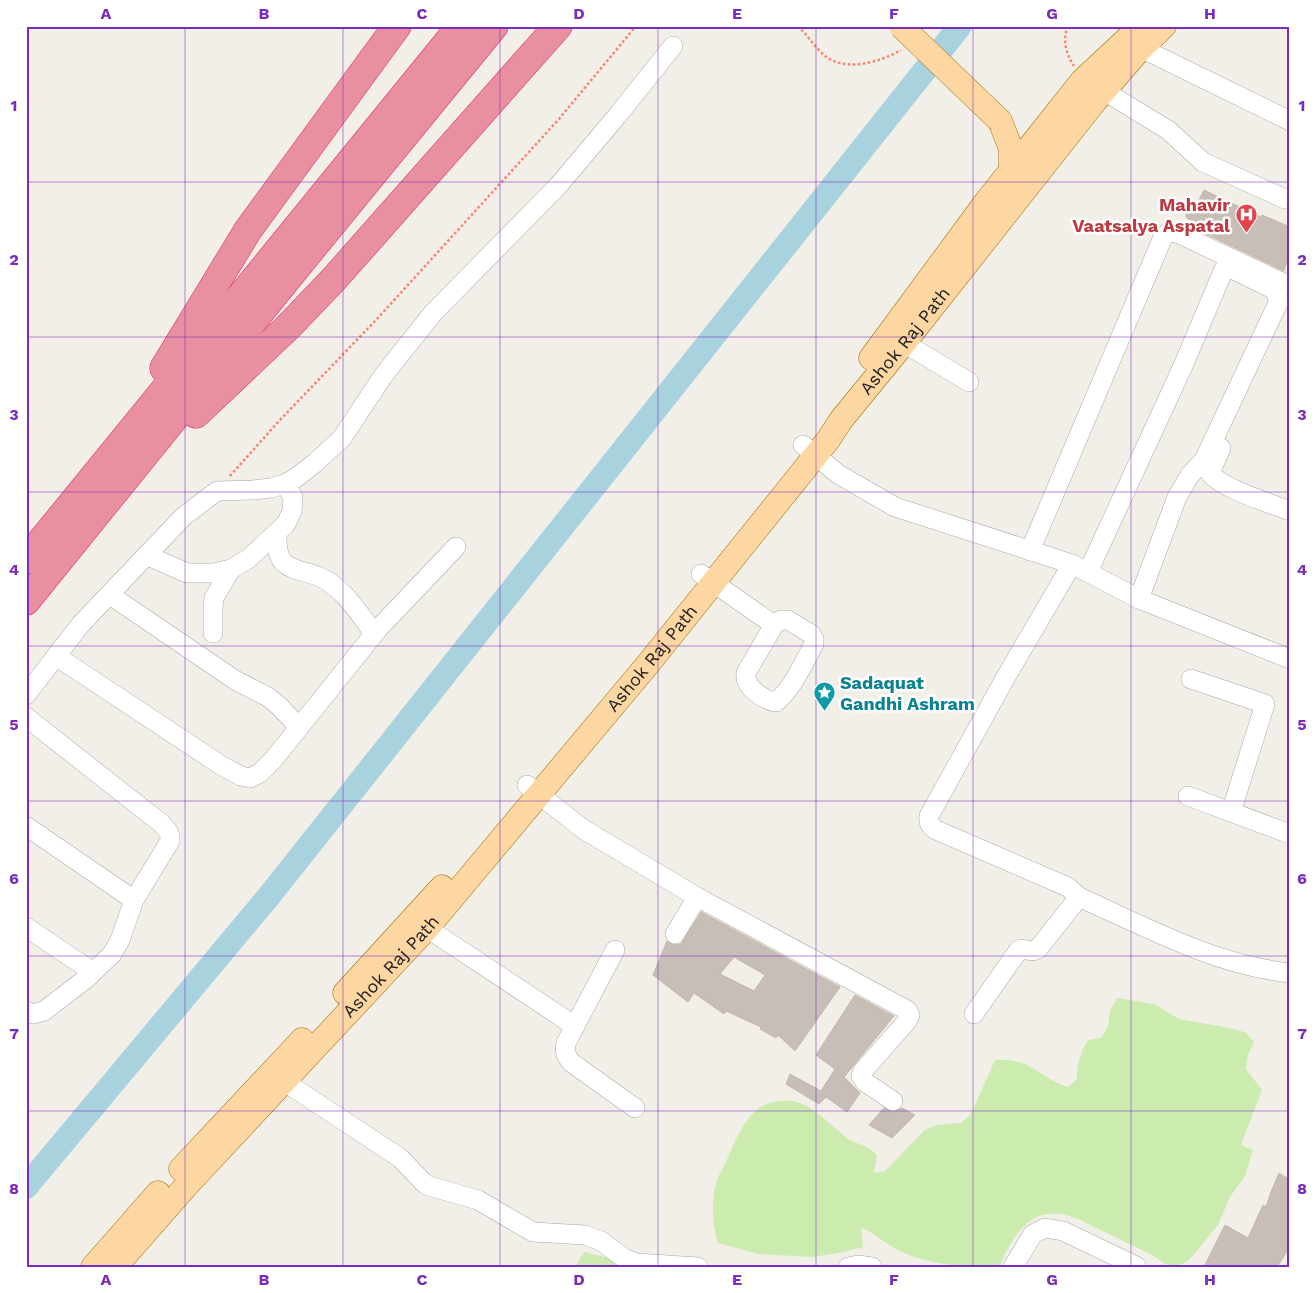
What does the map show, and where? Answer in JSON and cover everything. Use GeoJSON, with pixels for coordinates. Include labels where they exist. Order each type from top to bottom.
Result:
{"type":"FeatureCollection","features":[{"type":"Feature","properties":{"kind":"highway"},"geometry":{"type":"LineString","coordinates":[[111,455],[248,230],[397,26]]}},
{"type":"Feature","properties":{"kind":"highway"},"geometry":{"type":"LineString","coordinates":[[26,560],[461,26]]}},
{"type":"Feature","properties":{"kind":"highway"},"geometry":{"type":"LineString","coordinates":[[26,601],[494,26]]}},
{"type":"Feature","properties":{"kind":"highway"},"geometry":{"type":"LineString","coordinates":[[113,495],[288,327],[334,279],[558,26]]}},
{"type":"Feature","properties":{"kind":"main road","name":"Ashok Raj Path"},"geometry":{"type":"LineString","coordinates":[[93,1267],[121,1259],[187,1185],[285,1082],[533,790],[809,450],[882,345],[986,202],[1044,129],[1094,84],[1141,37],[1164,26]]}},
{"type":"Feature","properties":{"kind":"main road"},"geometry":{"type":"LineString","coordinates":[[903,36],[1000,121],[1022,130],[1044,129]]}},
{"type":"Feature","properties":{"kind":"main road","name":"Ashok Raj Path"},"geometry":{"type":"LineString","coordinates":[[809,450],[828,440],[841,420],[904,343],[1094,84]]}},
{"type":"Feature","properties":{"kind":"main road"},"geometry":{"type":"LineString","coordinates":[[1000,121],[1011,148],[1011,170]]}},
{"type":"Feature","properties":{"kind":"main road","name":"Ashok Raj Path"},"geometry":{"type":"LineString","coordinates":[[121,1259],[222,1124],[421,921]]}},
{"type":"Feature","properties":{"kind":"street"},"geometry":{"type":"LineString","coordinates":[[1141,37],[1290,121]]}},
{"type":"Feature","properties":{"kind":"street"},"geometry":{"type":"LineString","coordinates":[[26,695],[81,624],[110,596],[184,516],[217,491],[253,490],[285,484],[315,463],[342,438],[383,376],[432,313],[558,186],[673,46]]}},
{"type":"Feature","properties":{"kind":"street"},"geometry":{"type":"LineString","coordinates":[[1094,84],[1168,130],[1203,162],[1227,175],[1285,199]]}},
{"type":"Feature","properties":{"kind":"street"},"geometry":{"type":"LineString","coordinates":[[1030,551],[1163,237],[1169,232],[1177,233],[1290,286]]}},
{"type":"Feature","properties":{"kind":"street"},"geometry":{"type":"LineString","coordinates":[[1139,599],[1177,497],[1190,475],[1204,460],[1278,303],[1278,294],[1273,289],[1230,268],[1224,269],[1183,366],[1080,568],[1007,675],[928,821],[931,827],[936,830],[1068,887],[1079,897],[1202,952],[1272,972],[1290,974]]}},
{"type":"Feature","properties":{"kind":"street"},"geometry":{"type":"LineString","coordinates":[[1290,292],[1210,473],[1215,479],[1225,485],[1290,511]]}},
{"type":"Feature","properties":{"kind":"street"},"geometry":{"type":"LineString","coordinates":[[904,343],[969,382]]}},
{"type":"Feature","properties":{"kind":"street"},"geometry":{"type":"LineString","coordinates":[[809,450],[838,474],[895,507],[1080,568],[1139,599],[1290,659]]}},
{"type":"Feature","properties":{"kind":"street"},"geometry":{"type":"LineString","coordinates":[[146,555],[187,573],[214,573],[231,569],[248,559],[286,524],[292,511],[293,498],[285,484]]}},
{"type":"Feature","properties":{"kind":"street"},"geometry":{"type":"LineString","coordinates":[[277,532],[278,548],[284,562],[291,567],[320,577],[333,585],[374,633]]}},
{"type":"Feature","properties":{"kind":"street"},"geometry":{"type":"LineString","coordinates":[[56,656],[222,766],[241,776],[250,778],[260,773],[299,728],[374,633],[456,546]]}},
{"type":"Feature","properties":{"kind":"street"},"geometry":{"type":"LineString","coordinates":[[213,633],[214,598],[231,569]]}},
{"type":"Feature","properties":{"kind":"street"},"geometry":{"type":"LineString","coordinates":[[707,578],[774,625]]}},
{"type":"Feature","properties":{"kind":"street"},"geometry":{"type":"LineString","coordinates":[[110,596],[234,680],[268,697],[299,728]]}},
{"type":"Feature","properties":{"kind":"street"},"geometry":{"type":"LineString","coordinates":[[1192,679],[1265,704],[1231,812]]}},
{"type":"Feature","properties":{"kind":"street"},"geometry":{"type":"LineString","coordinates":[[26,717],[162,824],[170,834],[170,841],[134,900],[120,940],[112,954],[93,972],[44,1011],[33,1014],[26,1010]]}},
{"type":"Feature","properties":{"kind":"street"},"geometry":{"type":"LineString","coordinates":[[533,790],[583,830],[697,897],[907,1010],[910,1015],[907,1021],[863,1071],[861,1076],[865,1082],[893,1101]]}},
{"type":"Feature","properties":{"kind":"street"},"geometry":{"type":"LineString","coordinates":[[1188,796],[1290,834]]}},
{"type":"Feature","properties":{"kind":"street"},"geometry":{"type":"LineString","coordinates":[[26,826],[134,900]]}},
{"type":"Feature","properties":{"kind":"street"},"geometry":{"type":"LineString","coordinates":[[675,934],[697,897]]}},
{"type":"Feature","properties":{"kind":"street"},"geometry":{"type":"LineString","coordinates":[[974,1014],[1018,951],[1021,949],[1032,951],[1038,949],[1079,897]]}},
{"type":"Feature","properties":{"kind":"street"},"geometry":{"type":"LineString","coordinates":[[421,921],[575,1026]]}},
{"type":"Feature","properties":{"kind":"street"},"geometry":{"type":"LineString","coordinates":[[26,927],[93,972]]}},
{"type":"Feature","properties":{"kind":"street"},"geometry":{"type":"LineString","coordinates":[[615,950],[566,1043],[566,1053],[567,1058],[635,1108]]}},
{"type":"Feature","properties":{"kind":"street"},"geometry":{"type":"LineString","coordinates":[[285,1082],[400,1158],[429,1186],[478,1200],[533,1232],[585,1235],[601,1241],[624,1258],[636,1263],[698,1267]]}},
{"type":"Feature","properties":{"kind":"street"},"geometry":{"type":"LineString","coordinates":[[1013,1267],[1032,1234],[1044,1228],[1063,1230],[1136,1266]]}},
{"type":"Feature","properties":{"kind":"street"},"geometry":{"type":"LineString","coordinates":[[848,1267],[858,1265],[872,1267]]}},
{"type":"Feature","properties":{"kind":"path"},"geometry":{"type":"LineString","coordinates":[[217,491],[279,421],[370,327],[559,119],[636,26]]}},
{"type":"Feature","properties":{"kind":"path"},"geometry":{"type":"LineString","coordinates":[[798,26],[824,55],[834,62],[848,64],[888,58],[901,50],[903,36]]}},
{"type":"Feature","properties":{"kind":"path"},"geometry":{"type":"LineString","coordinates":[[1068,26],[1065,39],[1066,52],[1072,63],[1094,84]]}},
{"type":"Feature","properties":{"kind":"green space"},"geometry":{"type":"Polygon","coordinates":[[[1117,998],[1154,1004],[1179,1019],[1235,1029],[1246,1033],[1254,1042],[1248,1055],[1246,1069],[1262,1090],[1241,1145],[1253,1150],[1245,1176],[1230,1197],[1218,1225],[1189,1260],[1177,1267],[1165,1264],[1154,1256],[1078,1219],[1063,1214],[1038,1216],[1028,1222],[1012,1241],[1000,1265],[997,1267],[959,1266],[921,1259],[898,1250],[861,1228],[863,1247],[812,1257],[758,1254],[718,1243],[713,1213],[713,1198],[717,1180],[740,1132],[752,1114],[760,1107],[781,1101],[794,1101],[809,1107],[847,1138],[874,1152],[877,1156],[874,1173],[885,1171],[925,1130],[937,1125],[961,1123],[971,1114],[995,1060],[1018,1062],[1068,1087],[1077,1079],[1080,1059],[1088,1040],[1101,1038],[1108,1026],[1110,1011],[1117,998]]]}},
{"type":"Feature","properties":{"kind":"green space"},"geometry":{"type":"Polygon","coordinates":[[[584,1252],[646,1267],[575,1267],[584,1252]]]}},
{"type":"Feature","properties":{"kind":"building"},"geometry":{"type":"Polygon","coordinates":[[[1204,190],[1261,217],[1262,215],[1290,227],[1290,264],[1286,264],[1284,271],[1189,226],[1191,221],[1186,217],[1186,207],[1198,202],[1204,190]]]}},
{"type":"Feature","properties":{"kind":"building"},"geometry":{"type":"Polygon","coordinates":[[[701,912],[840,987],[795,1051],[778,1035],[776,1038],[760,1029],[761,1027],[726,1011],[724,1014],[694,993],[688,1002],[653,975],[667,941],[674,945],[681,944],[701,912]],[[734,957],[720,974],[754,991],[765,975],[734,957]]]}},
{"type":"Feature","properties":{"kind":"building"},"geometry":{"type":"Polygon","coordinates":[[[855,995],[894,1016],[844,1077],[860,1093],[847,1112],[826,1097],[819,1104],[786,1084],[790,1074],[821,1091],[835,1069],[816,1055],[855,995]]]}},
{"type":"Feature","properties":{"kind":"building"},"geometry":{"type":"Polygon","coordinates":[[[884,1108],[893,1112],[902,1108],[915,1115],[892,1138],[869,1125],[884,1108]]]}},
{"type":"Feature","properties":{"kind":"building"},"geometry":{"type":"Polygon","coordinates":[[[1279,1173],[1290,1180],[1290,1247],[1277,1267],[1204,1267],[1225,1225],[1248,1238],[1263,1205],[1266,1207],[1279,1173]]]}},
{"type":"Feature","properties":{"kind":"waterway"},"geometry":{"type":"LineString","coordinates":[[26,1187],[269,896],[960,26]]}},
{"type":"Feature","properties":{"kind":"place","name":"Mahavir Vaatsalya Aspatal"},"geometry":{"type":"Point","coordinates":[1246,234]}},
{"type":"Feature","properties":{"kind":"place","name":"Sadaquat Gandhi Ashram"},"geometry":{"type":"Point","coordinates":[824,712]}}]}
